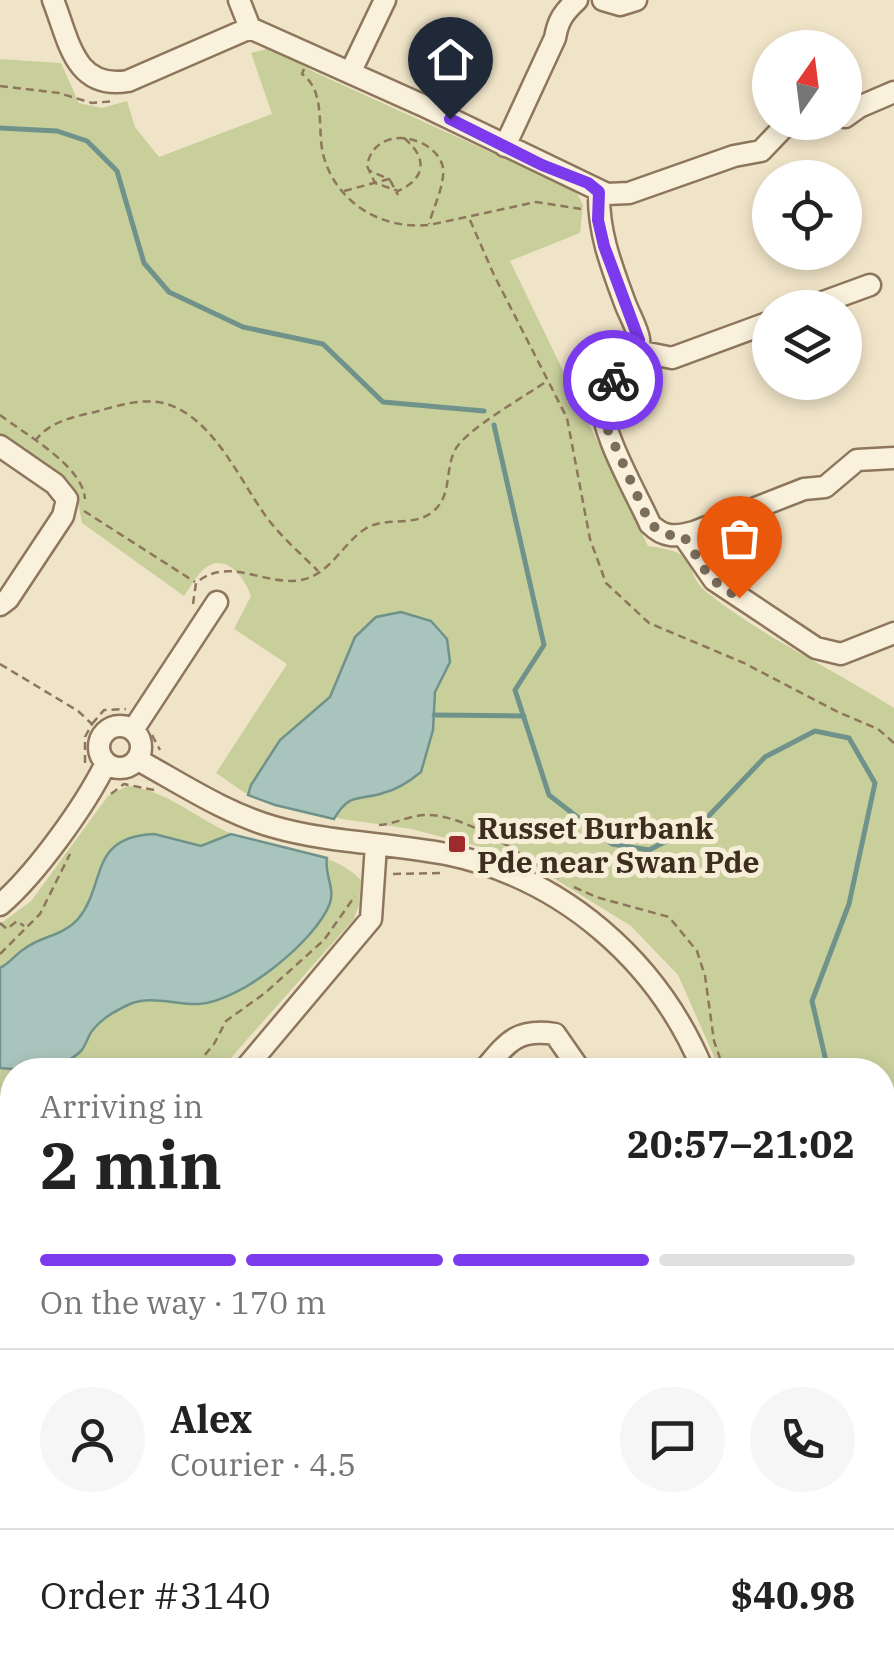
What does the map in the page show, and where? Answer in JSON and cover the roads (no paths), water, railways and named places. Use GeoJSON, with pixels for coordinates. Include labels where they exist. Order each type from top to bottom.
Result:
{"type":"FeatureCollection","features":[{"type":"Feature","properties":{"kind":"street"},"geometry":{"type":"LineString","coordinates":[[53,0],[86,74],[112,83],[128,81],[250,28]]}},
{"type":"Feature","properties":{"kind":"street"},"geometry":{"type":"LineString","coordinates":[[239,0],[250,28],[588,183],[604,207],[639,340],[638,351],[604,395],[603,419],[650,524],[666,535],[691,532],[804,489],[824,487],[856,460],[894,458]]}},
{"type":"Feature","properties":{"kind":"street"},"geometry":{"type":"LineString","coordinates":[[350,73],[385,0]]}},
{"type":"Feature","properties":{"kind":"street"},"geometry":{"type":"LineString","coordinates":[[505,146],[555,38],[562,13],[577,0]]}},
{"type":"Feature","properties":{"kind":"street"},"geometry":{"type":"LineString","coordinates":[[604,0],[620,4],[636,0]]}},
{"type":"Feature","properties":{"kind":"street"},"geometry":{"type":"LineString","coordinates":[[862,105],[894,92]]}},
{"type":"Feature","properties":{"kind":"street"},"geometry":{"type":"LineString","coordinates":[[604,207],[734,156],[761,151],[772,140]]}},
{"type":"Feature","properties":{"kind":"street"},"geometry":{"type":"LineString","coordinates":[[854,290],[870,284]]}},
{"type":"Feature","properties":{"kind":"street"},"geometry":{"type":"LineString","coordinates":[[638,351],[672,358],[752,329]]}},
{"type":"Feature","properties":{"kind":"street"},"geometry":{"type":"LineString","coordinates":[[0,446],[55,484],[67,499],[63,516],[8,599],[0,604]]}},
{"type":"Feature","properties":{"kind":"street"},"geometry":{"type":"LineString","coordinates":[[691,532],[701,560],[714,580],[816,648],[841,654],[894,634]]}},
{"type":"Feature","properties":{"kind":"street"},"geometry":{"type":"LineString","coordinates":[[138,760],[119,768],[106,763],[99,750],[106,731],[133,720],[217,602]]}},
{"type":"Feature","properties":{"kind":"street"},"geometry":{"type":"LineString","coordinates":[[133,720],[142,747],[138,760]]}},
{"type":"Feature","properties":{"kind":"street"},"geometry":{"type":"LineString","coordinates":[[138,760],[238,814],[285,830],[478,862],[546,892],[579,912],[618,944],[660,990],[697,1058]]}},
{"type":"Feature","properties":{"kind":"street"},"geometry":{"type":"LineString","coordinates":[[0,905],[17,890],[84,800],[106,763]]}},
{"type":"Feature","properties":{"kind":"street"},"geometry":{"type":"LineString","coordinates":[[254,1058],[371,919],[366,879],[376,845]]}},
{"type":"Feature","properties":{"kind":"street"},"geometry":{"type":"LineString","coordinates":[[494,1058],[510,1039],[536,1031],[555,1034],[572,1058]]}},
{"type":"Feature","properties":{"kind":"water"},"geometry":{"type":"Polygon","coordinates":[[[401,612],[431,621],[447,639],[450,662],[435,692],[433,730],[421,772],[393,790],[350,801],[334,819],[248,795],[280,740],[330,697],[355,637],[376,617],[401,612]]]}},
{"type":"Feature","properties":{"kind":"water"},"geometry":{"type":"Polygon","coordinates":[[[154,834],[201,846],[231,834],[327,858],[330,903],[293,951],[235,993],[199,1004],[138,1001],[104,1019],[73,1058],[0,1058],[0,968],[78,919],[109,853],[133,837],[154,834]]]}},
{"type":"Feature","properties":{"kind":"waterway"},"geometry":{"type":"LineString","coordinates":[[0,128],[57,131],[87,141],[117,171],[144,263],[169,292],[243,327],[323,344],[383,402],[484,411]]}},
{"type":"Feature","properties":{"kind":"waterway"},"geometry":{"type":"LineString","coordinates":[[494,425],[544,645],[515,690],[549,795],[612,844],[649,850],[702,823],[765,757],[815,731],[849,738],[875,783],[849,904],[812,1001],[825,1058]]}},
{"type":"Feature","properties":{"kind":"waterway"},"geometry":{"type":"LineString","coordinates":[[434,715],[524,716]]}},
{"type":"Feature","properties":{"kind":"place","name":"Russet Burbank Pde near Swan Pde"},"geometry":{"type":"Point","coordinates":[457,844]}}]}
